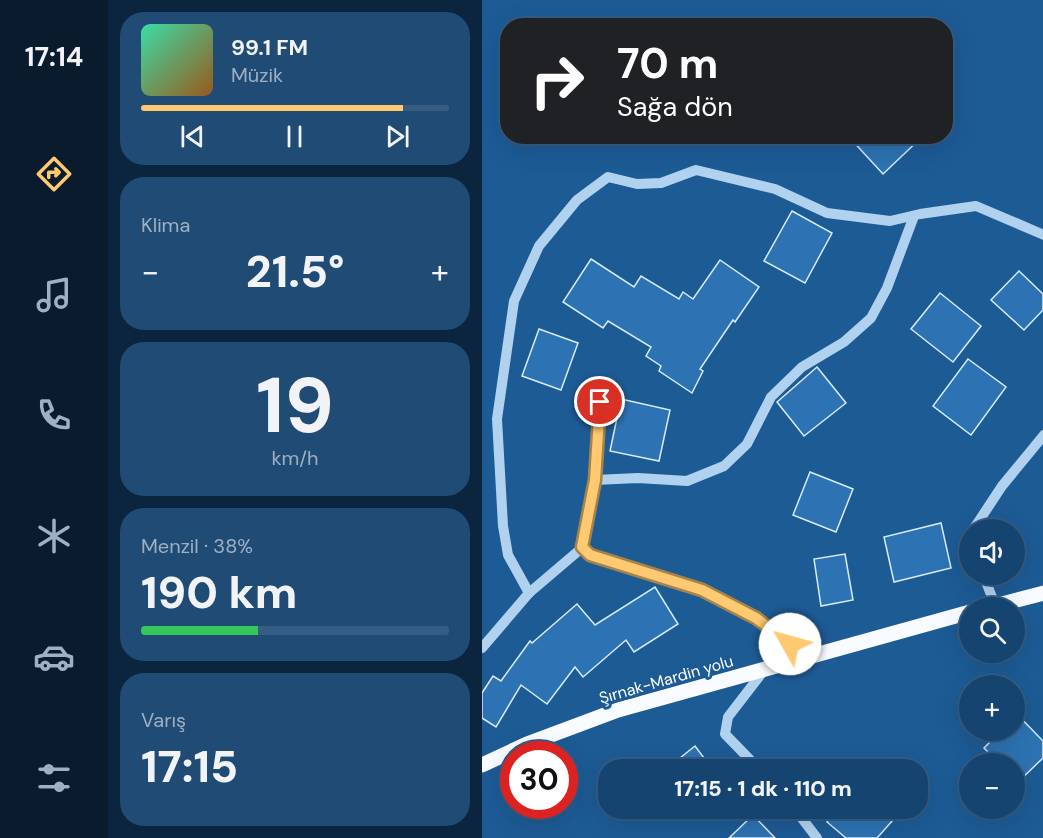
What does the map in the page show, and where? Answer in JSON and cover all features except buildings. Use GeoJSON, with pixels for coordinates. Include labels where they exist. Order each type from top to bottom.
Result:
{"type":"FeatureCollection","features":[{"type":"Feature","properties":{"kind":"main road"},"geometry":{"type":"LineString","coordinates":[[1025,598],[1043,593]]}},
{"type":"Feature","properties":{"kind":"main road","name":"Şırnak-Mardin yolu"},"geometry":{"type":"LineString","coordinates":[[482,765],[527,744],[618,710],[959,615]]}},
{"type":"Feature","properties":{"kind":"street"},"geometry":{"type":"LineString","coordinates":[[529,593],[508,555],[503,526],[497,419],[514,301],[539,246],[577,200],[608,177],[637,184],[661,183],[696,170],[775,189],[827,213],[890,221],[976,206],[1043,235]]}},
{"type":"Feature","properties":{"kind":"street"},"geometry":{"type":"LineString","coordinates":[[595,480],[638,478],[687,481],[724,466],[747,444],[771,397],[802,367],[844,342],[871,318],[887,288],[914,216]]}},
{"type":"Feature","properties":{"kind":"street"},"geometry":{"type":"LineString","coordinates":[[482,648],[529,593],[582,547],[595,480],[600,402]]}},
{"type":"Feature","properties":{"kind":"street"},"geometry":{"type":"LineString","coordinates":[[980,519],[1002,486],[1043,435]]}},
{"type":"Feature","properties":{"kind":"street"},"geometry":{"type":"LineString","coordinates":[[582,547],[590,555],[702,590],[756,618],[807,657]]}},
{"type":"Feature","properties":{"kind":"street"},"geometry":{"type":"LineString","coordinates":[[749,759],[725,734],[728,717],[765,669]]}},
{"type":"Feature","properties":{"kind":"street"},"geometry":{"type":"LineString","coordinates":[[803,819],[818,838]]}},
{"type":"Feature","properties":{"kind":"route"},"geometry":{"type":"LineString","coordinates":[[600,402],[595,480],[582,547],[590,555],[702,590],[756,618],[790,644]]}}]}
